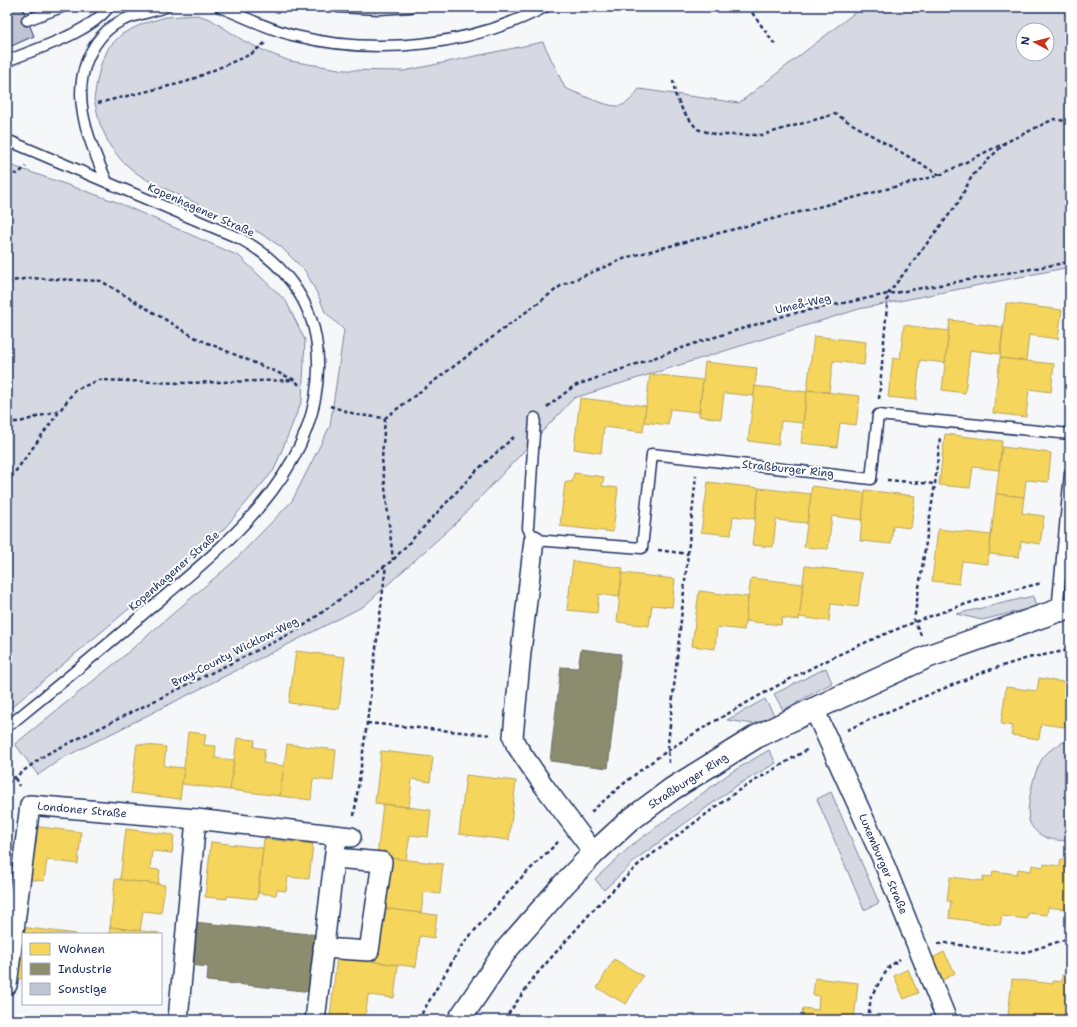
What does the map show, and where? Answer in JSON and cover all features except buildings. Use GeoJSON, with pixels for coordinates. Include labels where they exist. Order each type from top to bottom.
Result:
{"type":"FeatureCollection","features":[{"type":"Feature","properties":{"kind":"street"},"geometry":{"type":"LineString","coordinates":[[534,540],[513,737],[516,745],[544,786],[594,853]]}},
{"type":"Feature","properties":{"kind":"street","name":"Straßburger Ring"},"geometry":{"type":"LineString","coordinates":[[459,1020],[507,949],[565,883],[594,853],[629,821],[672,789],[756,737],[929,656],[1063,610]]}},
{"type":"Feature","properties":{"kind":"street","name":"Luxemburger Straße"},"geometry":{"type":"LineString","coordinates":[[814,709],[881,856],[947,1020]]}},
{"type":"Feature","properties":{"kind":"street","name":"Londoner Straße"},"geometry":{"type":"LineString","coordinates":[[7,985],[30,805],[196,819],[344,836]]}},
{"type":"Feature","properties":{"kind":"street"},"geometry":{"type":"LineString","coordinates":[[178,1020],[196,819]]}},
{"type":"Feature","properties":{"kind":"street"},"geometry":{"type":"LineString","coordinates":[[315,1020],[334,858],[344,836]]}},
{"type":"Feature","properties":{"kind":"street"},"geometry":{"type":"LineString","coordinates":[[324,948],[369,952],[382,862],[334,858]]}},
{"type":"Feature","properties":{"kind":"lane"},"geometry":{"type":"LineString","coordinates":[[27,20],[62,7]]}},
{"type":"Feature","properties":{"kind":"lane"},"geometry":{"type":"LineString","coordinates":[[7,61],[82,30],[96,21],[109,7]]}},
{"type":"Feature","properties":{"kind":"lane"},"geometry":{"type":"LineString","coordinates":[[107,182],[94,151],[81,107],[82,78],[86,63],[96,42],[105,32],[119,22],[166,7]]}},
{"type":"Feature","properties":{"kind":"lane"},"geometry":{"type":"LineString","coordinates":[[220,7],[278,31],[296,36],[340,44],[405,46],[466,36],[518,20],[545,7]]}},
{"type":"Feature","properties":{"kind":"lane"},"geometry":{"type":"LineString","coordinates":[[338,7],[380,9],[411,7]]}},
{"type":"Feature","properties":{"kind":"lane"},"geometry":{"type":"LineString","coordinates":[[82,30],[96,42]]}},
{"type":"Feature","properties":{"kind":"lane","name":"Kopenhagener Straße"},"geometry":{"type":"LineString","coordinates":[[7,140],[241,239],[257,248],[269,257],[284,272],[305,302],[312,318],[316,335],[318,356],[318,378],[314,402],[310,422],[302,442],[273,490],[254,513],[212,556],[7,727]]}},
{"type":"Feature","properties":{"kind":"lane"},"geometry":{"type":"LineString","coordinates":[[871,479],[878,415],[1070,434]]}},
{"type":"Feature","properties":{"kind":"lane"},"geometry":{"type":"LineString","coordinates":[[535,418],[528,528],[534,540],[642,548]]}},
{"type":"Feature","properties":{"kind":"lane","name":"Straßburger Ring"},"geometry":{"type":"LineString","coordinates":[[642,548],[652,454],[871,479]]}},
{"type":"Feature","properties":{"kind":"lane","name":"Straßburger Ring"},"geometry":{"type":"LineString","coordinates":[[1063,610],[1070,473]]}},
{"type":"Feature","properties":{"kind":"path"},"geometry":{"type":"LineString","coordinates":[[748,7],[776,46]]}},
{"type":"Feature","properties":{"kind":"path"},"geometry":{"type":"LineString","coordinates":[[81,107],[186,82],[251,54],[278,31]]}},
{"type":"Feature","properties":{"kind":"path"},"geometry":{"type":"LineString","coordinates":[[672,80],[683,111],[697,129],[717,135],[762,135],[835,114],[940,175]]}},
{"type":"Feature","properties":{"kind":"path"},"geometry":{"type":"LineString","coordinates":[[7,282],[29,278],[101,281],[196,338],[295,380],[314,402],[358,415],[385,418],[562,284],[628,257],[940,175],[1054,119],[1070,122]]}},
{"type":"Feature","properties":{"kind":"path"},"geometry":{"type":"LineString","coordinates":[[878,415],[888,294],[958,203],[972,176],[1006,142]]}},
{"type":"Feature","properties":{"kind":"path","name":"Umeå-Weg"},"geometry":{"type":"LineString","coordinates":[[552,402],[574,386],[702,341],[790,314],[888,294],[1070,262]]}},
{"type":"Feature","properties":{"kind":"path"},"geometry":{"type":"LineString","coordinates":[[7,483],[75,390],[99,380],[182,383],[295,380]]}},
{"type":"Feature","properties":{"kind":"path","name":"Bray-County Wicklow-Weg"},"geometry":{"type":"LineString","coordinates":[[7,783],[45,755],[298,630],[393,560],[476,471],[552,402]]}},
{"type":"Feature","properties":{"kind":"path"},"geometry":{"type":"LineString","coordinates":[[7,422],[20,422],[61,410]]}},
{"type":"Feature","properties":{"kind":"path"},"geometry":{"type":"LineString","coordinates":[[385,418],[382,460],[393,560]]}},
{"type":"Feature","properties":{"kind":"path"},"geometry":{"type":"LineString","coordinates":[[929,656],[914,620],[935,484],[942,421]]}},
{"type":"Feature","properties":{"kind":"path"},"geometry":{"type":"LineString","coordinates":[[672,789],[668,744],[698,459]]}},
{"type":"Feature","properties":{"kind":"path"},"geometry":{"type":"LineString","coordinates":[[871,479],[935,484]]}},
{"type":"Feature","properties":{"kind":"path"},"geometry":{"type":"LineString","coordinates":[[642,548],[688,554]]}},
{"type":"Feature","properties":{"kind":"path"},"geometry":{"type":"LineString","coordinates":[[344,836],[367,723],[386,565]]}},
{"type":"Feature","properties":{"kind":"path"},"geometry":{"type":"LineString","coordinates":[[504,1020],[535,976],[595,908],[639,864],[736,792],[793,757],[882,714],[986,671],[1028,658],[1070,650]]}},
{"type":"Feature","properties":{"kind":"path"},"geometry":{"type":"LineString","coordinates":[[367,723],[513,737]]}},
{"type":"Feature","properties":{"kind":"path"},"geometry":{"type":"LineString","coordinates":[[868,1020],[871,996],[889,967],[917,946],[946,943],[1004,952],[1026,952],[1070,938]]}},
{"type":"Feature","properties":{"kind":"shaded area"},"geometry":{"type":"Polygon","coordinates":[[[862,7],[1070,7],[1070,267],[859,309],[574,398],[456,523],[364,606],[61,759],[38,775],[15,744],[119,660],[233,562],[292,501],[330,426],[344,330],[325,312],[306,272],[280,246],[260,233],[149,181],[122,161],[110,146],[100,124],[94,99],[101,64],[109,47],[122,34],[142,24],[166,17],[197,15],[210,19],[244,41],[290,61],[345,70],[404,71],[543,42],[565,88],[613,106],[625,104],[639,89],[739,103],[862,7]]]}},
{"type":"Feature","properties":{"kind":"shaded area"},"geometry":{"type":"Polygon","coordinates":[[[7,164],[114,201],[239,256],[286,301],[305,340],[302,400],[274,470],[223,530],[7,711],[7,164]]]}},
{"type":"Feature","properties":{"kind":"shaded area"},"geometry":{"type":"Polygon","coordinates":[[[1033,596],[1036,607],[982,620],[956,614],[1033,596]]]}},
{"type":"Feature","properties":{"kind":"shaded area"},"geometry":{"type":"Polygon","coordinates":[[[826,668],[832,683],[783,710],[774,694],[826,668]]]}},
{"type":"Feature","properties":{"kind":"shaded area"},"geometry":{"type":"Polygon","coordinates":[[[765,699],[775,717],[760,725],[727,720],[765,699]]]}},
{"type":"Feature","properties":{"kind":"shaded area"},"geometry":{"type":"Polygon","coordinates":[[[1063,742],[1070,742],[1070,840],[1047,838],[1033,828],[1028,815],[1031,790],[1039,765],[1043,757],[1048,752],[1063,742]]]}},
{"type":"Feature","properties":{"kind":"shaded area"},"geometry":{"type":"Polygon","coordinates":[[[769,750],[776,763],[736,786],[639,857],[604,890],[595,879],[632,845],[730,773],[769,750]]]}},
{"type":"Feature","properties":{"kind":"shaded area"},"geometry":{"type":"Polygon","coordinates":[[[831,792],[879,903],[864,910],[817,799],[831,792]]]}}]}
